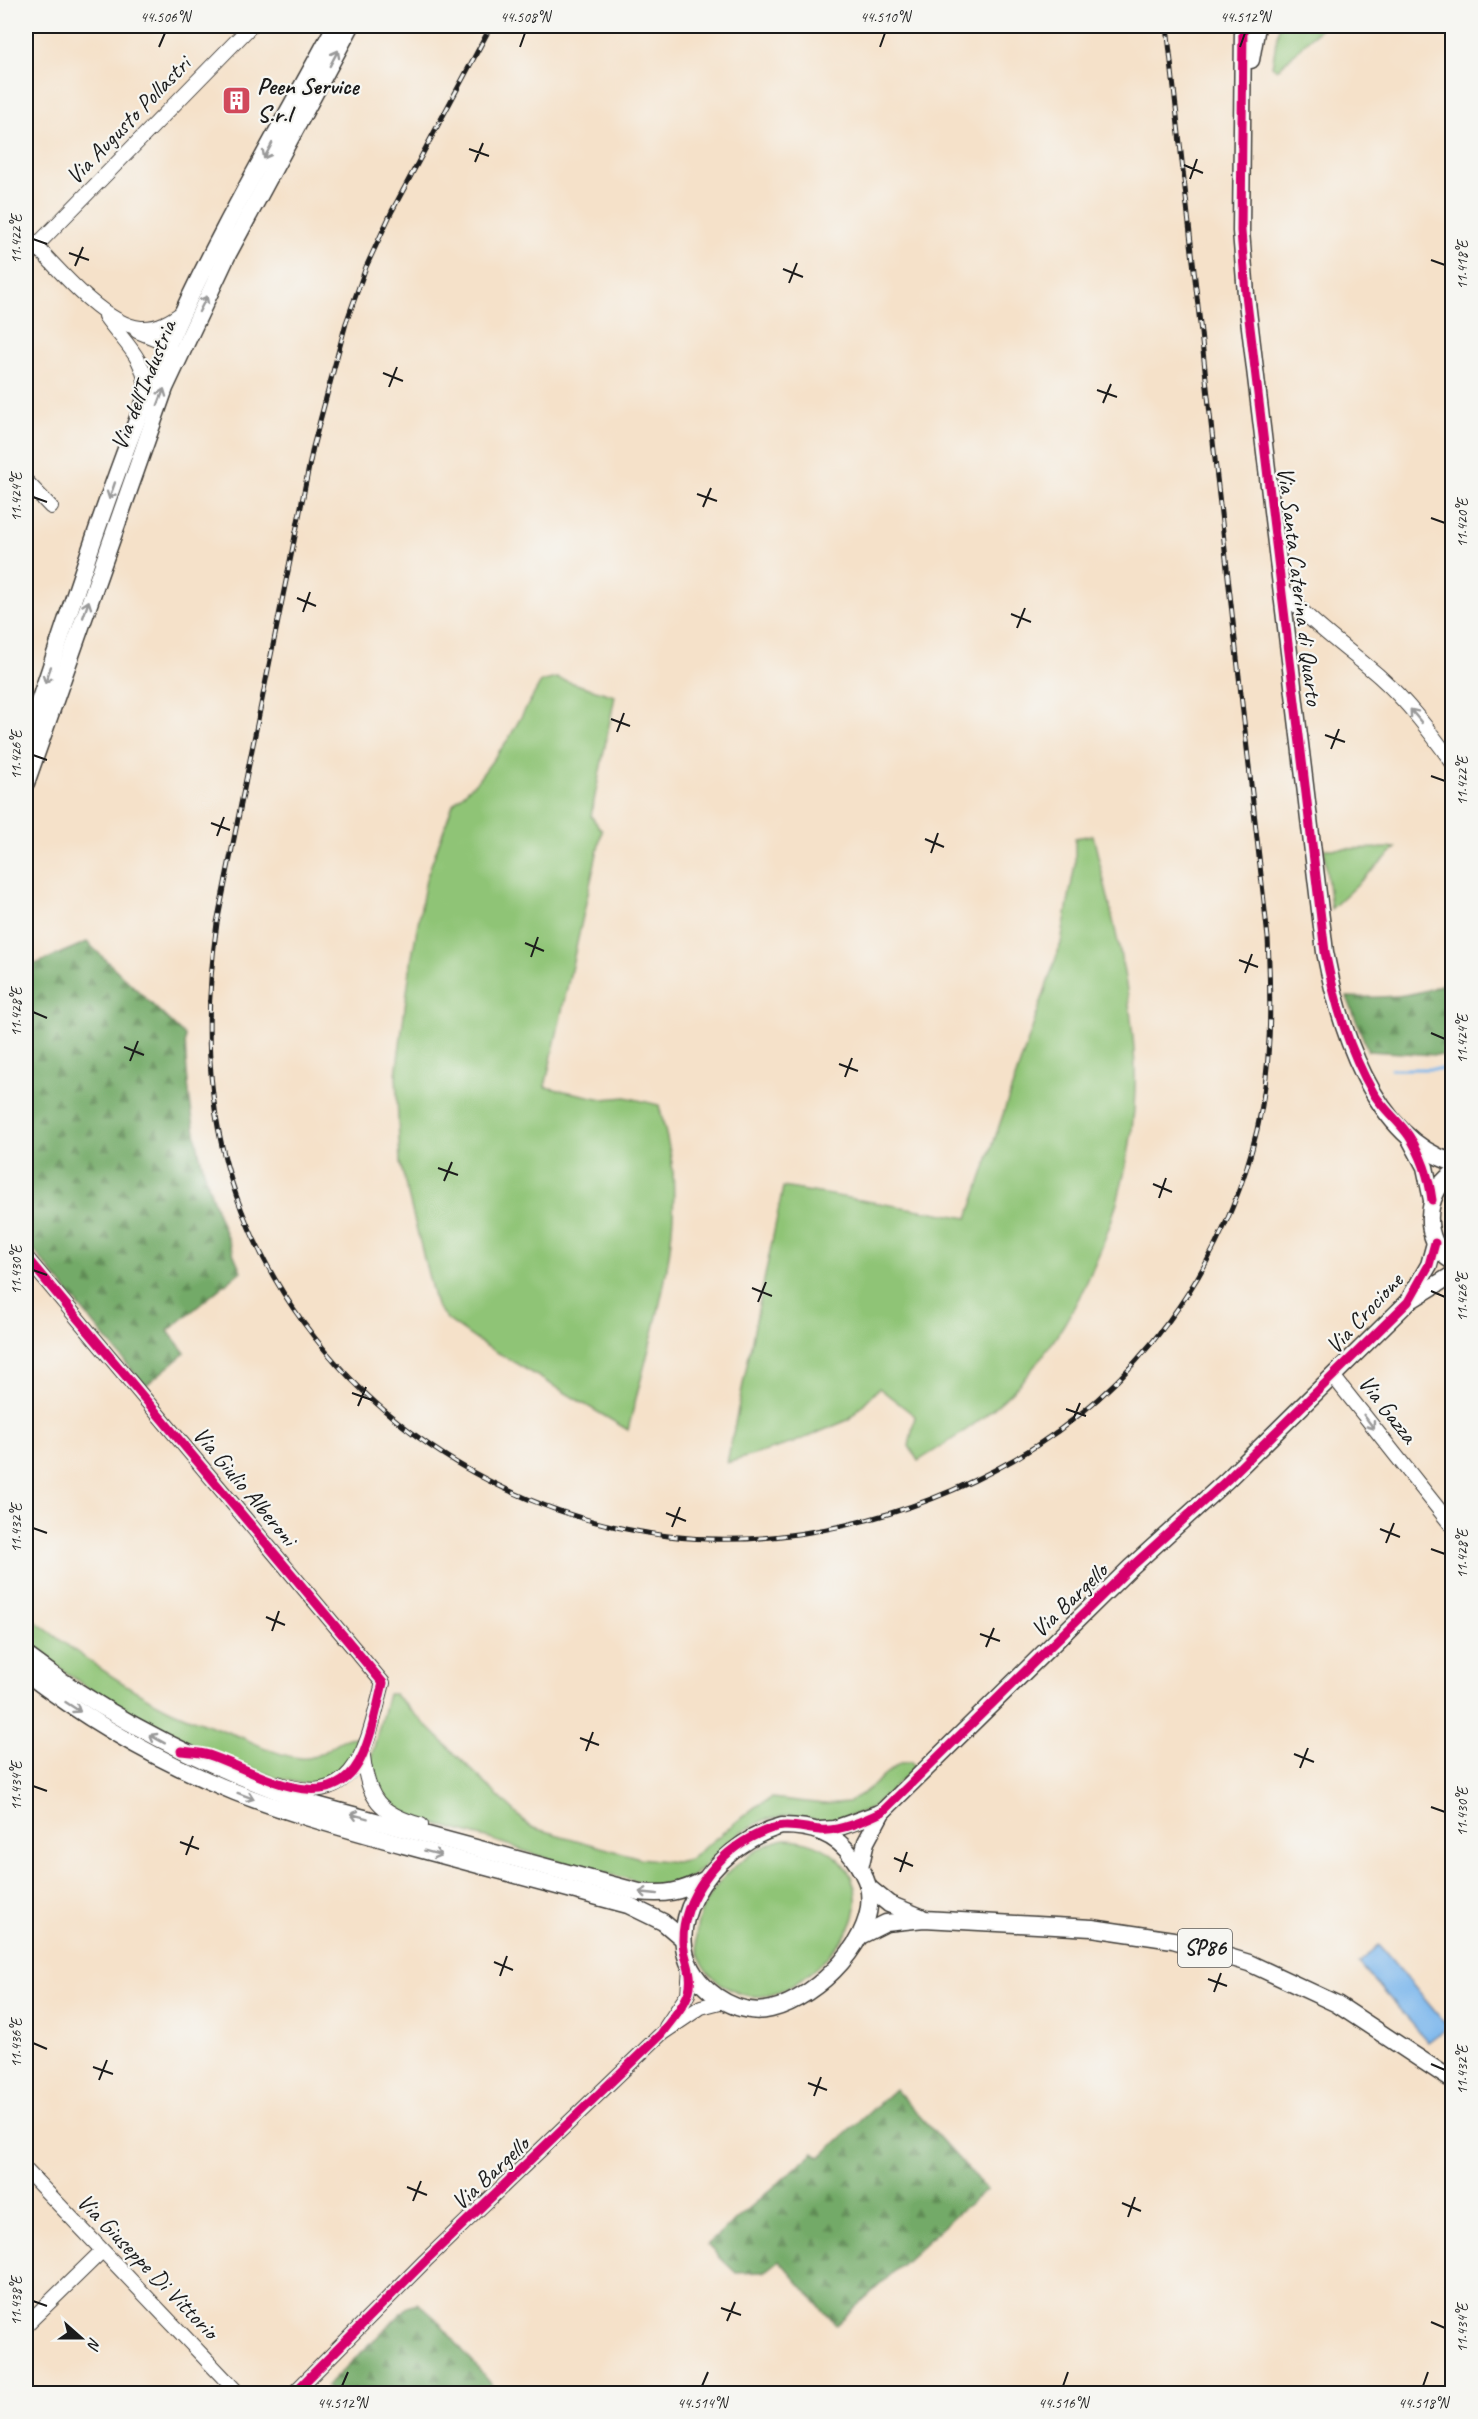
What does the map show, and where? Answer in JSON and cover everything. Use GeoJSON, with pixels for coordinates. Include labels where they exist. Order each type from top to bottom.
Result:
{"type":"FeatureCollection","features":[{"type":"Feature","properties":{"kind":"main road","name":"Via dell'Industria"},"geometry":{"type":"LineString","coordinates":[[26,783],[138,458],[184,311],[335,26]]}},
{"type":"Feature","properties":{"kind":"main road","name":"Via dell'Industria"},"geometry":{"type":"LineString","coordinates":[[26,740],[146,399],[169,354],[228,254],[351,26]]}},
{"type":"Feature","properties":{"kind":"main road","name":"Via Santa Caterina di Quarto"},"geometry":{"type":"LineString","coordinates":[[1243,26],[1241,231],[1246,294],[1325,952],[1333,994],[1351,1050],[1375,1095],[1408,1135],[1425,1167],[1432,1200],[1429,1222],[1435,1243]]}},
{"type":"Feature","properties":{"kind":"main road","name":"Via Santa Caterina di Quarto"},"geometry":{"type":"LineString","coordinates":[[1242,129],[1257,26]]}},
{"type":"Feature","properties":{"kind":"main road","name":"Via Santa Caterina di Quarto"},"geometry":{"type":"LineString","coordinates":[[1408,1135],[1430,1151],[1452,1162]]}},
{"type":"Feature","properties":{"kind":"main road"},"geometry":{"type":"LineString","coordinates":[[1432,1200],[1444,1179],[1452,1174]]}},
{"type":"Feature","properties":{"kind":"main road"},"geometry":{"type":"LineString","coordinates":[[1435,1243],[1452,1262]]}},
{"type":"Feature","properties":{"kind":"main road","name":"Via Crocione"},"geometry":{"type":"LineString","coordinates":[[1408,1302],[1429,1265],[1435,1243]]}},
{"type":"Feature","properties":{"kind":"main road","name":"Via Crocione"},"geometry":{"type":"LineString","coordinates":[[1333,1376],[1408,1302],[1452,1275]]}},
{"type":"Feature","properties":{"kind":"main road","name":"Via Bargello"},"geometry":{"type":"LineString","coordinates":[[860,1868],[866,1842],[882,1812],[1114,1583],[1227,1480],[1333,1376]]}},
{"type":"Feature","properties":{"kind":"main road"},"geometry":{"type":"LineString","coordinates":[[26,1655],[97,1704],[182,1751],[267,1788],[316,1805],[654,1894],[682,1892],[704,1880]]}},
{"type":"Feature","properties":{"kind":"main road"},"geometry":{"type":"LineString","coordinates":[[26,1674],[96,1722],[145,1750],[235,1792],[354,1831],[628,1905],[663,1922],[683,1939]]}},
{"type":"Feature","properties":{"kind":"main road","name":"Via Bargello"},"geometry":{"type":"LineString","coordinates":[[820,1830],[834,1829],[882,1812]]}},
{"type":"Feature","properties":{"kind":"main road"},"geometry":{"type":"LineString","coordinates":[[782,1826],[804,1826],[820,1830],[848,1851],[860,1868],[868,1887],[867,1919],[862,1935],[826,1978],[790,2003],[770,2009],[752,2010],[724,2001],[705,1987],[690,1967],[683,1939],[690,1904],[704,1880],[719,1863],[755,1834],[782,1826]]}},
{"type":"Feature","properties":{"kind":"main road","name":"SP86"},"geometry":{"type":"LineString","coordinates":[[868,1887],[889,1904],[924,1919]]}},
{"type":"Feature","properties":{"kind":"main road","name":"SP86"},"geometry":{"type":"LineString","coordinates":[[862,1935],[886,1923],[924,1919],[1092,1928],[1173,1940],[1249,1963],[1337,2004],[1452,2080]]}},
{"type":"Feature","properties":{"kind":"street","name":"Via Augusto Pollastri"},"geometry":{"type":"LineString","coordinates":[[36,246],[251,26]]}},
{"type":"Feature","properties":{"kind":"street"},"geometry":{"type":"LineString","coordinates":[[26,236],[98,306],[131,346],[144,371],[146,399]]}},
{"type":"Feature","properties":{"kind":"street"},"geometry":{"type":"LineString","coordinates":[[98,306],[169,354]]}},
{"type":"Feature","properties":{"kind":"street"},"geometry":{"type":"LineString","coordinates":[[127,325],[149,328],[162,325],[184,311]]}},
{"type":"Feature","properties":{"kind":"street"},"geometry":{"type":"LineString","coordinates":[[131,346],[145,354],[169,354]]}},
{"type":"Feature","properties":{"kind":"street"},"geometry":{"type":"LineString","coordinates":[[26,482],[51,507]]}},
{"type":"Feature","properties":{"kind":"street"},"geometry":{"type":"LineString","coordinates":[[1279,582],[1299,607],[1383,680],[1414,713],[1452,762]]}},
{"type":"Feature","properties":{"kind":"street","name":"Via Giulio Alberoni"},"geometry":{"type":"LineString","coordinates":[[26,1257],[383,1683],[363,1756]]}},
{"type":"Feature","properties":{"kind":"street","name":"Via Gazza"},"geometry":{"type":"LineString","coordinates":[[1333,1376],[1452,1526]]}},
{"type":"Feature","properties":{"kind":"street"},"geometry":{"type":"LineString","coordinates":[[182,1751],[208,1755],[288,1787],[307,1791],[326,1789],[339,1782],[363,1756]]}},
{"type":"Feature","properties":{"kind":"street"},"geometry":{"type":"LineString","coordinates":[[363,1756],[366,1783],[378,1804],[386,1811],[400,1819],[489,1844],[504,1856]]}},
{"type":"Feature","properties":{"kind":"street","name":"Via Bargello"},"geometry":{"type":"LineString","coordinates":[[661,2034],[688,1994],[690,1967]]}},
{"type":"Feature","properties":{"kind":"street","name":"Via Bargello"},"geometry":{"type":"LineString","coordinates":[[293,2394],[425,2261],[661,2034],[701,2007],[724,2001]]}},
{"type":"Feature","properties":{"kind":"street","name":"Via Giuseppe Di Vittorio"},"geometry":{"type":"LineString","coordinates":[[26,2170],[239,2394]]}},
{"type":"Feature","properties":{"kind":"street"},"geometry":{"type":"LineString","coordinates":[[26,2325],[102,2251]]}},
{"type":"Feature","properties":{"kind":"green space"},"geometry":{"type":"Polygon","coordinates":[[[1279,26],[1323,26],[1277,70],[1272,66],[1279,26]]]}},
{"type":"Feature","properties":{"kind":"green space"},"geometry":{"type":"Polygon","coordinates":[[[556,678],[615,696],[591,816],[602,831],[545,1087],[603,1099],[626,1097],[659,1105],[673,1172],[674,1205],[667,1270],[628,1430],[478,1341],[448,1320],[436,1306],[400,1163],[396,1075],[411,962],[426,879],[453,804],[478,780],[509,738],[541,682],[556,678]]]}},
{"type":"Feature","properties":{"kind":"green space"},"geometry":{"type":"Polygon","coordinates":[[[1093,835],[1128,994],[1135,1058],[1135,1090],[1132,1133],[1124,1176],[1095,1264],[1075,1305],[1051,1344],[1024,1379],[984,1416],[918,1461],[909,1446],[915,1416],[879,1388],[848,1420],[793,1443],[727,1463],[783,1187],[968,1218],[1061,943],[1075,864],[1075,838],[1093,835]]]}},
{"type":"Feature","properties":{"kind":"green space"},"geometry":{"type":"Polygon","coordinates":[[[1396,848],[1331,909],[1324,849],[1396,848]]]}},
{"type":"Feature","properties":{"kind":"green space"},"geometry":{"type":"Polygon","coordinates":[[[87,942],[185,1036],[190,1100],[200,1156],[217,1212],[241,1271],[168,1331],[185,1353],[145,1386],[26,1241],[26,968],[87,942]]]}},
{"type":"Feature","properties":{"kind":"green space"},"geometry":{"type":"Polygon","coordinates":[[[1452,979],[1452,1056],[1368,1051],[1347,997],[1401,996],[1427,990],[1452,979]]]}},
{"type":"Feature","properties":{"kind":"green space"},"geometry":{"type":"Polygon","coordinates":[[[26,1614],[94,1664],[148,1698],[184,1716],[276,1752],[292,1757],[309,1758],[343,1740],[359,1737],[349,1764],[326,1782],[308,1785],[276,1778],[163,1733],[105,1700],[26,1644],[26,1614]]]}},
{"type":"Feature","properties":{"kind":"green space"},"geometry":{"type":"Polygon","coordinates":[[[388,1694],[394,1694],[530,1827],[640,1858],[675,1862],[690,1859],[755,1807],[772,1798],[824,1804],[848,1802],[862,1794],[900,1763],[911,1762],[915,1768],[870,1809],[831,1822],[790,1815],[764,1820],[740,1833],[691,1878],[681,1882],[652,1885],[548,1859],[493,1840],[403,1815],[380,1800],[369,1766],[388,1694]]]}},
{"type":"Feature","properties":{"kind":"green space"},"geometry":{"type":"Polygon","coordinates":[[[784,1839],[800,1840],[815,1845],[840,1860],[854,1885],[856,1900],[854,1917],[846,1934],[826,1958],[793,1985],[780,1992],[767,1995],[740,1994],[726,1987],[706,1968],[697,1947],[698,1924],[706,1901],[721,1880],[740,1862],[762,1848],[784,1839]]]}},
{"type":"Feature","properties":{"kind":"green space"},"geometry":{"type":"Polygon","coordinates":[[[895,2089],[987,2190],[959,2212],[836,2325],[779,2260],[764,2272],[736,2273],[707,2245],[814,2152],[820,2157],[895,2089]]]}},
{"type":"Feature","properties":{"kind":"green space"},"geometry":{"type":"Polygon","coordinates":[[[418,2303],[435,2318],[499,2393],[333,2393],[326,2387],[410,2305],[418,2303]]]}},
{"type":"Feature","properties":{"kind":"water"},"geometry":{"type":"Polygon","coordinates":[[[1379,1945],[1448,2027],[1428,2042],[1359,1963],[1379,1945]]]}},
{"type":"Feature","properties":{"kind":"waterway"},"geometry":{"type":"LineString","coordinates":[[1391,1069],[1452,1069]]}},
{"type":"Feature","properties":{"kind":"railway"},"geometry":{"type":"LineString","coordinates":[[491,26],[392,211],[366,267],[346,323],[313,447],[217,923],[209,1026],[213,1094],[218,1128],[236,1195],[266,1262],[304,1323],[350,1378],[404,1426],[463,1467],[528,1499],[596,1522],[668,1536],[712,1539],[757,1538],[802,1533],[846,1525],[890,1513],[974,1480],[1013,1460],[1058,1431],[1099,1398],[1136,1361],[1169,1320],[1198,1277],[1222,1230],[1242,1181],[1257,1130],[1268,1058],[1270,1010],[1268,938],[1167,26]]}},
{"type":"Feature","properties":{"kind":"cycle path"},"geometry":{"type":"LineString","coordinates":[[1243,26],[1241,231],[1246,294],[1325,952],[1338,1007],[1357,1060],[1374,1094],[1405,1131],[1418,1151],[1432,1200]]}},
{"type":"Feature","properties":{"kind":"cycle path"},"geometry":{"type":"LineString","coordinates":[[293,2394],[425,2261],[661,2034],[681,2008],[689,1991],[690,1972],[683,1942],[684,1925],[696,1893],[716,1864],[743,1842],[775,1827],[835,1829],[852,1825],[882,1812],[1130,1568],[1227,1480],[1408,1302],[1429,1265],[1435,1243]]}},
{"type":"Feature","properties":{"kind":"cycle path"},"geometry":{"type":"LineString","coordinates":[[26,1257],[383,1683],[363,1754],[350,1775],[333,1786],[313,1789],[292,1787],[209,1755],[181,1751]]}},
{"type":"Feature","properties":{"kind":"place","name":"Peen Service S.r.l"},"geometry":{"type":"Point","coordinates":[236,100]}}]}
